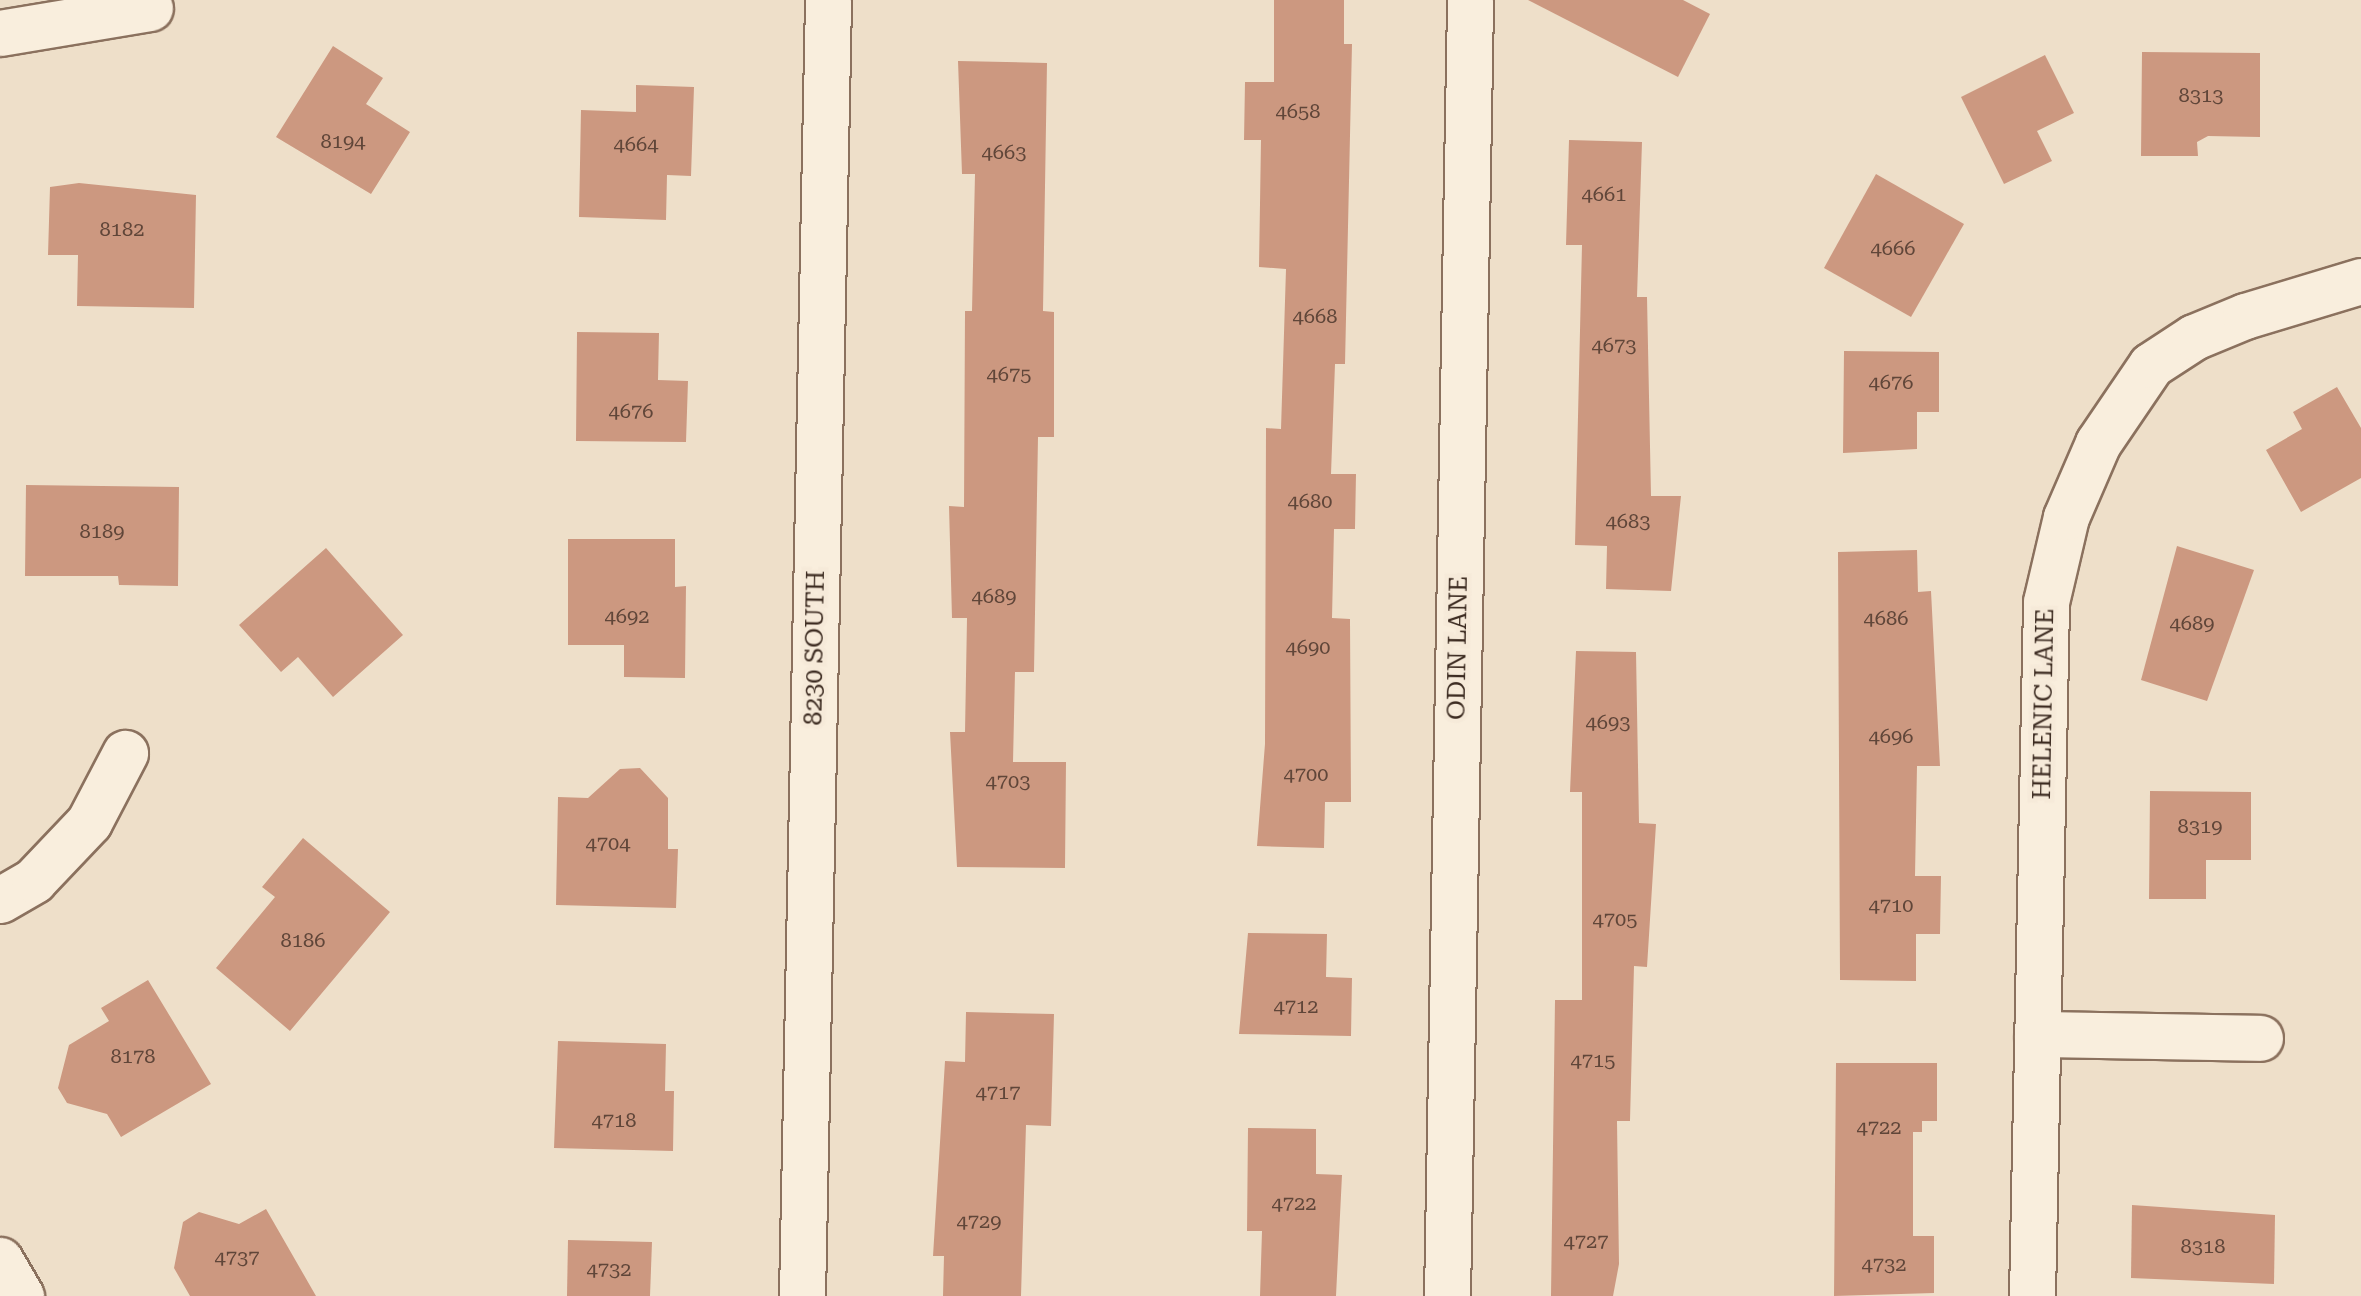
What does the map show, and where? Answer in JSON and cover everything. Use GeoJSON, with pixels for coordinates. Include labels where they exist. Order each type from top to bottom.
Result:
{"type":"FeatureCollection","features":[{"type":"Feature","properties":{"kind":"street","name":"8230 SOUTH"},"geometry":{"type":"LineString","coordinates":[[802,1296],[828,0]]}},
{"type":"Feature","properties":{"kind":"street","name":"ODIN LANE"},"geometry":{"type":"LineString","coordinates":[[1447,1296],[1470,0]]}},
{"type":"Feature","properties":{"kind":"street"},"geometry":{"type":"LineString","coordinates":[[0,33],[150,8]]}},
{"type":"Feature","properties":{"kind":"street","name":"HELENIC LANE"},"geometry":{"type":"LineString","coordinates":[[2032,1296],[2046,602],[2066,517],[2098,443],[2151,365],[2245,316],[2361,281]]}},
{"type":"Feature","properties":{"kind":"street"},"geometry":{"type":"LineString","coordinates":[[0,900],[34,880],[89,822],[125,753]]}},
{"type":"Feature","properties":{"kind":"street"},"geometry":{"type":"LineString","coordinates":[[2037,1034],[2260,1038]]}},
{"type":"Feature","properties":{"kind":"street"},"geometry":{"type":"LineString","coordinates":[[0,1260],[21,1296]]}},
{"type":"Feature","properties":{"kind":"building"},"geometry":{"type":"Polygon","coordinates":[[[1274,0],[1344,0],[1344,44],[1352,44],[1345,364],[1335,364],[1331,474],[1356,474],[1355,529],[1334,529],[1332,618],[1350,619],[1351,802],[1325,802],[1324,848],[1257,846],[1265,744],[1266,428],[1281,429],[1286,269],[1259,267],[1261,140],[1244,140],[1245,82],[1274,82],[1274,0]]]}},
{"type":"Feature","properties":{"kind":"building"},"geometry":{"type":"Polygon","coordinates":[[[1528,0],[1683,0],[1710,14],[1678,77],[1528,0]]]}},
{"type":"Feature","properties":{"kind":"building"},"geometry":{"type":"Polygon","coordinates":[[[333,46],[383,78],[366,104],[410,132],[371,194],[276,137],[333,46]]]}},
{"type":"Feature","properties":{"kind":"building"},"geometry":{"type":"Polygon","coordinates":[[[2142,52],[2260,53],[2260,137],[2208,136],[2197,142],[2198,156],[2141,156],[2142,52]]]}},
{"type":"Feature","properties":{"kind":"building"},"geometry":{"type":"Polygon","coordinates":[[[2045,55],[2074,113],[2037,131],[2052,161],[2004,184],[1961,97],[2045,55]]]}},
{"type":"Feature","properties":{"kind":"building"},"geometry":{"type":"Polygon","coordinates":[[[958,61],[1047,63],[1043,311],[1054,312],[1054,437],[1038,437],[1034,672],[1015,672],[1013,762],[1066,762],[1065,868],[957,867],[950,732],[965,732],[967,618],[952,618],[949,506],[964,507],[965,311],[972,311],[975,174],[962,174],[958,61]]]}},
{"type":"Feature","properties":{"kind":"building"},"geometry":{"type":"Polygon","coordinates":[[[636,85],[694,87],[691,176],[667,175],[666,220],[579,217],[581,110],[636,112],[636,85]]]}},
{"type":"Feature","properties":{"kind":"building"},"geometry":{"type":"Polygon","coordinates":[[[1569,140],[1642,142],[1637,297],[1647,297],[1651,496],[1681,496],[1671,591],[1606,589],[1607,546],[1575,545],[1582,245],[1566,245],[1569,140]]]}},
{"type":"Feature","properties":{"kind":"building"},"geometry":{"type":"Polygon","coordinates":[[[1876,174],[1964,224],[1911,317],[1824,268],[1876,174]]]}},
{"type":"Feature","properties":{"kind":"building"},"geometry":{"type":"Polygon","coordinates":[[[79,183],[196,195],[194,308],[77,306],[78,255],[48,255],[50,187],[79,183]]]}},
{"type":"Feature","properties":{"kind":"building"},"geometry":{"type":"Polygon","coordinates":[[[577,332],[659,333],[658,380],[688,381],[686,442],[576,441],[577,332]]]}},
{"type":"Feature","properties":{"kind":"building"},"geometry":{"type":"Polygon","coordinates":[[[1844,351],[1939,352],[1939,412],[1917,412],[1917,449],[1843,453],[1844,351]]]}},
{"type":"Feature","properties":{"kind":"building"},"geometry":{"type":"Polygon","coordinates":[[[2337,387],[2361,428],[2361,478],[2301,512],[2266,450],[2302,429],[2293,412],[2337,387]]]}},
{"type":"Feature","properties":{"kind":"building"},"geometry":{"type":"Polygon","coordinates":[[[26,485],[179,487],[178,586],[119,585],[118,576],[25,576],[26,485]]]}},
{"type":"Feature","properties":{"kind":"building"},"geometry":{"type":"Polygon","coordinates":[[[568,539],[675,539],[675,587],[686,586],[685,678],[624,677],[624,645],[568,645],[568,539]]]}},
{"type":"Feature","properties":{"kind":"building"},"geometry":{"type":"Polygon","coordinates":[[[2177,546],[2254,570],[2207,701],[2141,680],[2177,546]]]}},
{"type":"Feature","properties":{"kind":"building"},"geometry":{"type":"Polygon","coordinates":[[[326,548],[403,635],[333,697],[298,657],[281,672],[239,625],[326,548]]]}},
{"type":"Feature","properties":{"kind":"building"},"geometry":{"type":"Polygon","coordinates":[[[1917,550],[1918,592],[1931,591],[1940,766],[1917,766],[1915,876],[1941,876],[1940,934],[1916,934],[1916,981],[1840,980],[1838,552],[1917,550]]]}},
{"type":"Feature","properties":{"kind":"building"},"geometry":{"type":"Polygon","coordinates":[[[1576,651],[1636,652],[1639,823],[1656,824],[1647,967],[1634,966],[1630,1121],[1617,1121],[1619,1264],[1613,1296],[1551,1296],[1555,1000],[1582,1000],[1582,792],[1570,792],[1576,651]]]}},
{"type":"Feature","properties":{"kind":"building"},"geometry":{"type":"Polygon","coordinates":[[[640,768],[668,798],[668,849],[678,849],[676,908],[556,905],[558,797],[588,798],[620,769],[640,768]]]}},
{"type":"Feature","properties":{"kind":"building"},"geometry":{"type":"Polygon","coordinates":[[[2150,791],[2251,792],[2251,860],[2206,860],[2206,899],[2149,899],[2150,791]]]}},
{"type":"Feature","properties":{"kind":"building"},"geometry":{"type":"Polygon","coordinates":[[[303,838],[390,912],[290,1031],[216,968],[275,897],[262,887],[303,838]]]}},
{"type":"Feature","properties":{"kind":"building"},"geometry":{"type":"Polygon","coordinates":[[[1248,933],[1327,934],[1326,977],[1352,978],[1351,1036],[1239,1034],[1248,933]]]}},
{"type":"Feature","properties":{"kind":"building"},"geometry":{"type":"Polygon","coordinates":[[[148,980],[211,1084],[121,1137],[107,1114],[67,1103],[58,1088],[69,1045],[109,1021],[101,1008],[148,980]]]}},
{"type":"Feature","properties":{"kind":"building"},"geometry":{"type":"Polygon","coordinates":[[[966,1012],[1054,1014],[1051,1126],[1026,1125],[1021,1296],[943,1296],[944,1256],[933,1256],[945,1061],[965,1062],[966,1012]]]}},
{"type":"Feature","properties":{"kind":"building"},"geometry":{"type":"Polygon","coordinates":[[[558,1041],[666,1044],[665,1091],[674,1091],[673,1151],[554,1148],[558,1041]]]}},
{"type":"Feature","properties":{"kind":"building"},"geometry":{"type":"Polygon","coordinates":[[[1836,1063],[1937,1063],[1937,1121],[1922,1121],[1922,1132],[1913,1132],[1913,1236],[1934,1236],[1934,1293],[1834,1296],[1836,1063]]]}},
{"type":"Feature","properties":{"kind":"building"},"geometry":{"type":"Polygon","coordinates":[[[1248,1128],[1316,1129],[1316,1174],[1342,1175],[1336,1296],[1260,1296],[1262,1231],[1247,1231],[1248,1128]]]}},
{"type":"Feature","properties":{"kind":"building"},"geometry":{"type":"Polygon","coordinates":[[[2132,1205],[2275,1215],[2274,1284],[2131,1278],[2132,1205]]]}},
{"type":"Feature","properties":{"kind":"building"},"geometry":{"type":"Polygon","coordinates":[[[266,1209],[316,1296],[190,1296],[174,1268],[183,1222],[199,1212],[239,1224],[266,1209]]]}},
{"type":"Feature","properties":{"kind":"building"},"geometry":{"type":"Polygon","coordinates":[[[568,1240],[652,1242],[650,1296],[567,1296],[568,1240]]]}}]}
